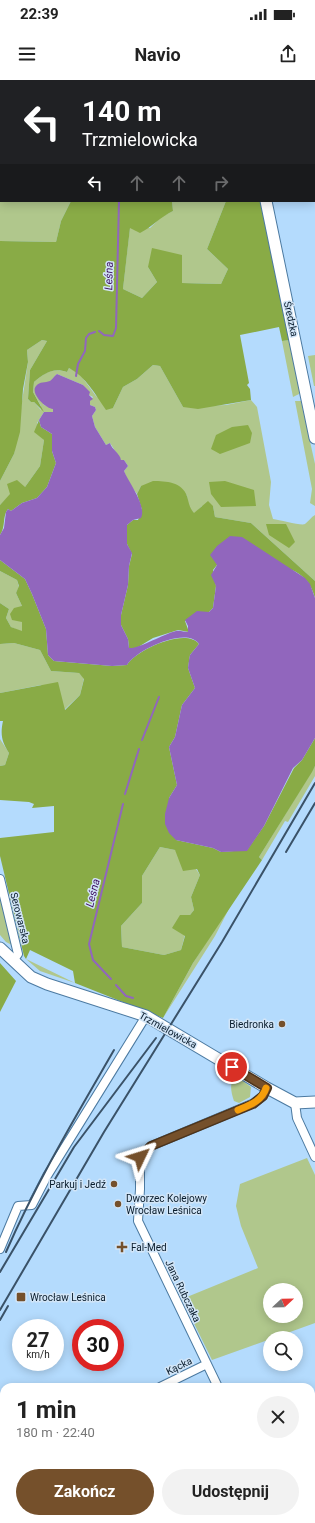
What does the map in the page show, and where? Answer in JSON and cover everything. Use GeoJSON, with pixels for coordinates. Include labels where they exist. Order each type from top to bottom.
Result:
{"type":"FeatureCollection","features":[{"type":"Feature","properties":{"kind":"street","name":"Średzka"},"geometry":{"type":"LineString","coordinates":[[266,202],[315,438]]}},
{"type":"Feature","properties":{"kind":"street","name":"Serowarska"},"geometry":{"type":"LineString","coordinates":[[0,880],[18,954],[13,961]]}},
{"type":"Feature","properties":{"kind":"street","name":"Trzmielowicka"},"geometry":{"type":"LineString","coordinates":[[0,948],[31,977],[47,984],[146,1016],[295,1103]]}},
{"type":"Feature","properties":{"kind":"street"},"geometry":{"type":"LineString","coordinates":[[0,1249],[18,1206],[32,1205],[47,1176],[146,1016]]}},
{"type":"Feature","properties":{"kind":"street","name":"Jana Rubczaka"},"geometry":{"type":"LineString","coordinates":[[216,1383],[138,1221],[140,1157],[151,1146],[253,1104],[263,1096],[267,1088]]}},
{"type":"Feature","properties":{"kind":"street"},"geometry":{"type":"LineString","coordinates":[[315,1102],[295,1103],[297,1118],[315,1157]]}},
{"type":"Feature","properties":{"kind":"street","name":"Kącka"},"geometry":{"type":"LineString","coordinates":[[168,1383],[207,1364]]}},
{"type":"Feature","properties":{"kind":"green space"},"geometry":{"type":"Polygon","coordinates":[[[0,202],[70,202],[61,221],[56,242],[0,241],[0,202]]]}},
{"type":"Feature","properties":{"kind":"green space"},"geometry":{"type":"Polygon","coordinates":[[[70,202],[172,202],[173,211],[144,231],[140,233],[130,228],[123,289],[142,298],[157,282],[148,267],[152,248],[182,255],[182,283],[221,284],[228,269],[207,249],[226,202],[260,202],[290,340],[282,341],[279,327],[240,335],[249,383],[247,385],[250,389],[251,400],[198,409],[183,407],[160,366],[153,365],[137,379],[123,387],[113,408],[106,410],[85,381],[69,368],[67,372],[57,370],[49,372],[34,382],[33,392],[44,412],[34,402],[31,402],[28,399],[30,370],[47,341],[42,340],[27,350],[28,362],[23,389],[20,432],[14,454],[0,481],[0,241],[56,242],[61,221],[70,202]]]}},
{"type":"Feature","properties":{"kind":"green space"},"geometry":{"type":"Polygon","coordinates":[[[172,202],[226,202],[207,249],[228,269],[221,284],[182,283],[148,267],[157,282],[142,298],[123,289],[130,227],[150,228],[161,217],[173,211],[172,202]]]}},
{"type":"Feature","properties":{"kind":"green space"},"geometry":{"type":"Polygon","coordinates":[[[42,340],[47,341],[30,370],[28,399],[31,402],[34,402],[41,410],[41,406],[33,392],[34,382],[49,372],[57,370],[67,372],[69,368],[79,373],[96,396],[113,408],[123,387],[137,379],[153,365],[160,366],[183,407],[226,405],[251,400],[257,407],[271,482],[269,505],[273,519],[295,524],[305,524],[315,515],[315,581],[251,523],[215,517],[213,506],[202,506],[194,514],[188,505],[187,495],[141,486],[137,494],[128,482],[124,471],[128,466],[124,460],[121,460],[110,443],[106,445],[95,427],[92,416],[96,410],[95,407],[90,405],[90,401],[93,397],[89,395],[83,385],[57,374],[38,395],[44,405],[53,408],[53,412],[44,412],[37,423],[44,440],[40,466],[25,487],[11,494],[0,505],[0,481],[14,454],[28,362],[27,350],[42,340]]]}},
{"type":"Feature","properties":{"kind":"green space"},"geometry":{"type":"Polygon","coordinates":[[[290,340],[299,388],[299,394],[293,397],[282,341],[290,340]]]}},
{"type":"Feature","properties":{"kind":"green space"},"geometry":{"type":"Polygon","coordinates":[[[315,355],[315,386],[314,386],[308,356],[315,355]]]}},
{"type":"Feature","properties":{"kind":"green space"},"geometry":{"type":"Polygon","coordinates":[[[295,401],[301,401],[315,464],[315,506],[310,503],[312,489],[295,401]]]}},
{"type":"Feature","properties":{"kind":"green space"},"geometry":{"type":"Polygon","coordinates":[[[39,420],[41,427],[52,434],[52,451],[56,463],[47,487],[37,498],[22,503],[11,511],[8,509],[0,535],[0,505],[10,494],[7,484],[17,480],[25,487],[40,466],[44,440],[34,432],[39,420]]]}},
{"type":"Feature","properties":{"kind":"green space"},"geometry":{"type":"Polygon","coordinates":[[[248,425],[252,433],[250,443],[220,454],[211,449],[216,435],[232,427],[248,425]]]}},
{"type":"Feature","properties":{"kind":"green space"},"geometry":{"type":"Polygon","coordinates":[[[153,481],[173,483],[185,491],[190,507],[194,513],[208,501],[213,506],[215,517],[251,523],[315,581],[315,598],[307,581],[301,575],[292,570],[268,567],[217,565],[213,570],[216,586],[213,608],[209,612],[185,621],[189,632],[178,630],[153,638],[135,649],[129,648],[128,639],[121,625],[121,615],[128,585],[129,566],[132,554],[127,544],[127,525],[133,520],[138,520],[142,510],[137,494],[141,486],[153,481]]]}},
{"type":"Feature","properties":{"kind":"green space"},"geometry":{"type":"Polygon","coordinates":[[[225,481],[254,490],[256,506],[221,507],[211,494],[209,482],[225,481]]]}},
{"type":"Feature","properties":{"kind":"green space"},"geometry":{"type":"Polygon","coordinates":[[[266,524],[286,524],[295,542],[289,548],[269,535],[266,524]]]}},
{"type":"Feature","properties":{"kind":"green space"},"geometry":{"type":"Polygon","coordinates":[[[0,560],[25,579],[46,629],[48,655],[54,661],[112,666],[127,665],[140,653],[162,642],[184,638],[193,639],[199,644],[190,655],[188,668],[195,688],[182,705],[175,737],[169,747],[177,785],[169,798],[176,840],[213,848],[221,852],[247,850],[264,826],[294,768],[302,760],[315,738],[315,766],[312,772],[259,857],[262,860],[193,963],[163,1018],[75,983],[73,971],[30,950],[26,959],[24,956],[0,856],[0,838],[54,832],[54,806],[32,808],[34,804],[29,802],[0,800],[0,766],[5,765],[9,753],[2,738],[3,721],[0,721],[0,693],[58,682],[65,710],[80,695],[84,679],[79,673],[51,671],[40,650],[14,643],[0,644],[0,603],[9,609],[6,618],[11,627],[22,631],[22,622],[12,620],[10,614],[14,608],[22,606],[16,593],[19,586],[17,580],[0,571],[0,560]],[[160,847],[142,876],[142,903],[121,926],[122,947],[164,955],[181,950],[185,936],[172,928],[180,915],[190,915],[194,910],[191,897],[200,875],[197,869],[183,871],[175,850],[160,847]]]}},
{"type":"Feature","properties":{"kind":"green space"},"geometry":{"type":"Polygon","coordinates":[[[0,571],[17,580],[19,587],[16,593],[22,606],[22,632],[11,627],[6,618],[9,609],[0,603],[0,571]]]}},
{"type":"Feature","properties":{"kind":"green space"},"geometry":{"type":"Polygon","coordinates":[[[14,643],[40,650],[51,671],[79,673],[84,678],[80,695],[64,710],[41,685],[0,693],[0,644],[14,643]]]}},
{"type":"Feature","properties":{"kind":"green space"},"geometry":{"type":"Polygon","coordinates":[[[0,739],[9,753],[5,765],[0,766],[0,739]]]}},
{"type":"Feature","properties":{"kind":"green space"},"geometry":{"type":"Polygon","coordinates":[[[315,766],[315,776],[288,822],[285,821],[262,860],[259,857],[315,766]]]}},
{"type":"Feature","properties":{"kind":"green space"},"geometry":{"type":"Polygon","coordinates":[[[160,847],[175,850],[196,869],[200,875],[191,897],[194,910],[190,915],[181,950],[164,955],[122,947],[121,926],[142,903],[142,876],[160,847]]]}},
{"type":"Feature","properties":{"kind":"green space"},"geometry":{"type":"Polygon","coordinates":[[[0,892],[12,945],[6,942],[0,935],[0,892]]]}},
{"type":"Feature","properties":{"kind":"green space"},"geometry":{"type":"Polygon","coordinates":[[[234,899],[215,936],[163,1018],[193,963],[234,899]]]}},
{"type":"Feature","properties":{"kind":"green space"},"geometry":{"type":"Polygon","coordinates":[[[26,959],[75,983],[40,971],[26,959]]]}},
{"type":"Feature","properties":{"kind":"green space"},"geometry":{"type":"Polygon","coordinates":[[[0,963],[16,981],[0,1012],[0,963]]]}},
{"type":"Feature","properties":{"kind":"green space"},"geometry":{"type":"Polygon","coordinates":[[[235,1075],[251,1087],[250,1097],[239,1103],[234,1101],[231,1091],[231,1085],[235,1075]]]}},
{"type":"Feature","properties":{"kind":"green space"},"geometry":{"type":"Polygon","coordinates":[[[307,1158],[315,1175],[315,1323],[293,1331],[263,1331],[263,1342],[212,1360],[182,1299],[258,1268],[241,1226],[236,1206],[240,1184],[307,1158]]]}},
{"type":"Feature","properties":{"kind":"shaded area"},"geometry":{"type":"Polygon","coordinates":[[[57,374],[83,385],[90,392],[89,395],[93,399],[90,401],[90,405],[95,407],[96,410],[92,416],[95,427],[106,445],[110,443],[121,460],[124,460],[128,466],[124,471],[137,494],[142,507],[141,518],[133,520],[127,525],[127,544],[132,553],[129,566],[128,585],[121,615],[121,625],[128,639],[129,648],[139,646],[176,631],[188,632],[188,626],[185,620],[197,611],[209,612],[213,608],[216,586],[211,575],[217,565],[210,555],[217,546],[230,536],[242,537],[305,578],[310,584],[315,598],[315,738],[302,760],[293,768],[264,826],[247,851],[221,852],[213,848],[176,840],[169,833],[165,824],[165,814],[169,798],[177,785],[169,747],[175,737],[182,705],[195,688],[188,668],[190,655],[199,644],[193,639],[184,638],[162,642],[140,653],[127,665],[112,666],[54,661],[48,655],[46,629],[25,579],[0,560],[0,535],[4,528],[6,512],[8,509],[11,511],[22,503],[37,498],[47,487],[56,463],[52,451],[52,434],[41,427],[39,420],[44,412],[53,412],[53,409],[46,406],[39,400],[35,389],[38,384],[50,381],[57,374]]]}},
{"type":"Feature","properties":{"kind":"waterway","name":"Leśna"},"geometry":{"type":"LineString","coordinates":[[99,331],[104,335],[113,336],[116,328],[119,202]]}},
{"type":"Feature","properties":{"kind":"waterway","name":"Leśna"},"geometry":{"type":"LineString","coordinates":[[76,376],[78,364],[85,351],[86,338],[89,334],[95,332]]}},
{"type":"Feature","properties":{"kind":"waterway","name":"Leśna"},"geometry":{"type":"LineString","coordinates":[[142,740],[159,697]]}},
{"type":"Feature","properties":{"kind":"waterway","name":"Leśna"},"geometry":{"type":"LineString","coordinates":[[125,794],[139,749]]}},
{"type":"Feature","properties":{"kind":"waterway","name":"Leśna"},"geometry":{"type":"LineString","coordinates":[[111,979],[93,960],[89,944],[123,804]]}},
{"type":"Feature","properties":{"kind":"waterway","name":"Leśna"},"geometry":{"type":"LineString","coordinates":[[116,985],[126,996],[133,998]]}},
{"type":"Feature","properties":{"kind":"railway"},"geometry":{"type":"LineString","coordinates":[[0,1310],[104,1132],[222,942],[315,783]]}},
{"type":"Feature","properties":{"kind":"railway"},"geometry":{"type":"LineString","coordinates":[[286,852],[315,803]]}},
{"type":"Feature","properties":{"kind":"railway"},"geometry":{"type":"LineString","coordinates":[[0,1272],[74,1147],[156,1038]]}},
{"type":"Feature","properties":{"kind":"railway"},"geometry":{"type":"LineString","coordinates":[[6,1252],[44,1174],[114,1050]]}},
{"type":"Feature","properties":{"kind":"railway"},"geometry":{"type":"LineString","coordinates":[[0,1320],[8,1306]]}},
{"type":"Feature","properties":{"kind":"slow traffic"},"geometry":{"type":"LineString","coordinates":[[238,1110],[254,1103],[263,1096],[266,1088]]}},
{"type":"Feature","properties":{"kind":"place","name":"Biedronka"},"geometry":{"type":"Point","coordinates":[282,1024]}},
{"type":"Feature","properties":{"kind":"place","name":"Parkuj i Jedź"},"geometry":{"type":"Point","coordinates":[114,1184]}},
{"type":"Feature","properties":{"kind":"place","name":"Dworzec Kolejowy Wrocław Leśnica"},"geometry":{"type":"Point","coordinates":[118,1204]}},
{"type":"Feature","properties":{"kind":"place","name":"Fal-Med"},"geometry":{"type":"Point","coordinates":[122,1247]}},
{"type":"Feature","properties":{"kind":"place","name":"Wrocław Leśnica"},"geometry":{"type":"Point","coordinates":[21,1297]}},
{"type":"Feature","properties":{"kind":"route"},"geometry":{"type":"LineString","coordinates":[[140,1157],[145,1150],[151,1146],[253,1104],[263,1096],[267,1088],[232,1067]]}}]}
